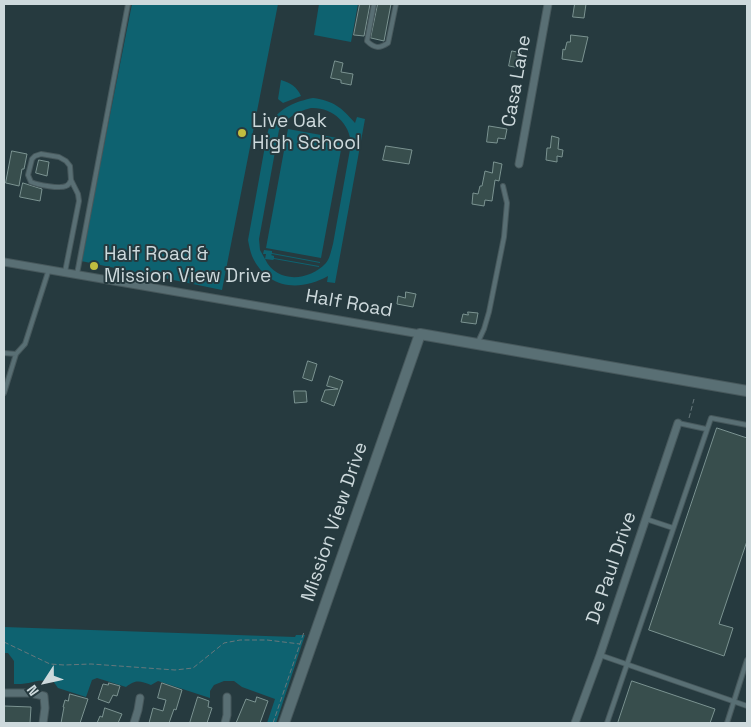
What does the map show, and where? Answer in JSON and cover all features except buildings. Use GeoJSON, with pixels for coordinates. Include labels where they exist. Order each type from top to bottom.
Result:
{"type":"FeatureCollection","features":[{"type":"Feature","properties":{"kind":"street","name":"Casa Lane"},"geometry":{"type":"LineString","coordinates":[[519,164],[548,4]]}},
{"type":"Feature","properties":{"kind":"street","name":"Half Road"},"geometry":{"type":"LineString","coordinates":[[4,262],[747,391]]}},
{"type":"Feature","properties":{"kind":"street","name":"Mission View Drive"},"geometry":{"type":"LineString","coordinates":[[284,723],[420,334]]}},
{"type":"Feature","properties":{"kind":"street","name":"Half Road"},"geometry":{"type":"LineString","coordinates":[[689,380],[747,398]]}},
{"type":"Feature","properties":{"kind":"street","name":"De Paul Drive"},"geometry":{"type":"LineString","coordinates":[[575,723],[678,423]]}},
{"type":"Feature","properties":{"kind":"street"},"geometry":{"type":"LineString","coordinates":[[4,693],[30,693],[44,696],[43,723]]}},
{"type":"Feature","properties":{"kind":"street"},"geometry":{"type":"LineString","coordinates":[[225,723],[227,697]]}},
{"type":"Feature","properties":{"kind":"street"},"geometry":{"type":"LineString","coordinates":[[134,723],[140,698]]}},
{"type":"Feature","properties":{"kind":"lane"},"geometry":{"type":"LineString","coordinates":[[77,274],[128,4]]}},
{"type":"Feature","properties":{"kind":"lane"},"geometry":{"type":"LineString","coordinates":[[374,4],[367,41],[372,46],[377,47],[383,47],[388,43],[396,4]]}},
{"type":"Feature","properties":{"kind":"lane"},"geometry":{"type":"LineString","coordinates":[[65,272],[79,201],[78,194],[71,180],[70,166],[66,161],[58,157],[41,154],[34,156],[32,159],[28,175],[31,182],[64,187],[71,180]]}},
{"type":"Feature","properties":{"kind":"lane"},"geometry":{"type":"LineString","coordinates":[[477,344],[490,312],[504,237],[506,203],[503,186]]}},
{"type":"Feature","properties":{"kind":"lane"},"geometry":{"type":"LineString","coordinates":[[4,393],[6,379],[16,354],[25,344],[49,269]]}},
{"type":"Feature","properties":{"kind":"lane"},"geometry":{"type":"LineString","coordinates":[[4,353],[16,354]]}},
{"type":"Feature","properties":{"kind":"lane"},"geometry":{"type":"LineString","coordinates":[[607,723],[711,418],[747,425]]}},
{"type":"Feature","properties":{"kind":"lane"},"geometry":{"type":"LineString","coordinates":[[678,423],[706,429]]}},
{"type":"Feature","properties":{"kind":"lane"},"geometry":{"type":"LineString","coordinates":[[646,519],[673,528]]}},
{"type":"Feature","properties":{"kind":"lane"},"geometry":{"type":"LineString","coordinates":[[600,654],[747,706]]}},
{"type":"Feature","properties":{"kind":"lane"},"geometry":{"type":"LineString","coordinates":[[727,723],[747,660]]}},
{"type":"Feature","properties":{"kind":"path"},"geometry":{"type":"LineString","coordinates":[[688,424],[694,399]]}},
{"type":"Feature","properties":{"kind":"path"},"geometry":{"type":"LineString","coordinates":[[273,723],[304,632]]}},
{"type":"Feature","properties":{"kind":"path"},"geometry":{"type":"LineString","coordinates":[[4,642],[50,664],[64,666],[91,664],[175,670],[193,668],[224,643],[240,640],[267,640],[300,644]]}},
{"type":"Feature","properties":{"kind":"shaded area"},"geometry":{"type":"Polygon","coordinates":[[[132,4],[278,4],[222,290],[81,261],[132,4]]]}},
{"type":"Feature","properties":{"kind":"shaded area"},"geometry":{"type":"Polygon","coordinates":[[[319,4],[358,4],[351,42],[314,35],[319,4]]]}},
{"type":"Feature","properties":{"kind":"shaded area"},"geometry":{"type":"Polygon","coordinates":[[[281,80],[288,82],[298,90],[301,96],[283,103],[278,99],[281,80]]]}},
{"type":"Feature","properties":{"kind":"shaded area"},"geometry":{"type":"Polygon","coordinates":[[[313,98],[332,103],[355,123],[357,117],[365,119],[335,283],[327,282],[328,276],[306,284],[295,285],[275,281],[266,275],[258,267],[252,256],[248,240],[270,125],[274,118],[284,109],[313,98]],[[311,108],[296,113],[279,130],[259,239],[260,250],[270,267],[277,273],[285,276],[302,276],[319,269],[326,263],[333,244],[351,144],[347,129],[333,113],[319,108],[311,108]]]}},
{"type":"Feature","properties":{"kind":"shaded area"},"geometry":{"type":"Polygon","coordinates":[[[288,129],[343,139],[321,258],[266,248],[288,129]]]}},
{"type":"Feature","properties":{"kind":"shaded area"},"geometry":{"type":"Polygon","coordinates":[[[264,250],[320,263],[272,254],[274,258],[319,267],[265,259],[266,254],[263,254],[264,250]]]}},
{"type":"Feature","properties":{"kind":"shaded area"},"geometry":{"type":"Polygon","coordinates":[[[4,627],[295,637],[296,635],[305,635],[276,723],[267,723],[275,699],[242,687],[234,681],[224,681],[214,685],[210,691],[210,698],[158,681],[151,685],[135,682],[126,687],[97,678],[92,680],[86,697],[58,688],[53,681],[43,680],[25,684],[14,684],[14,661],[8,653],[4,653],[4,627]]]}},
{"type":"Feature","properties":{"kind":"place","name":"Live Oak High School"},"geometry":{"type":"Point","coordinates":[242,133]}},
{"type":"Feature","properties":{"kind":"place","name":"Half Road & Mission View Drive"},"geometry":{"type":"Point","coordinates":[94,266]}}]}
